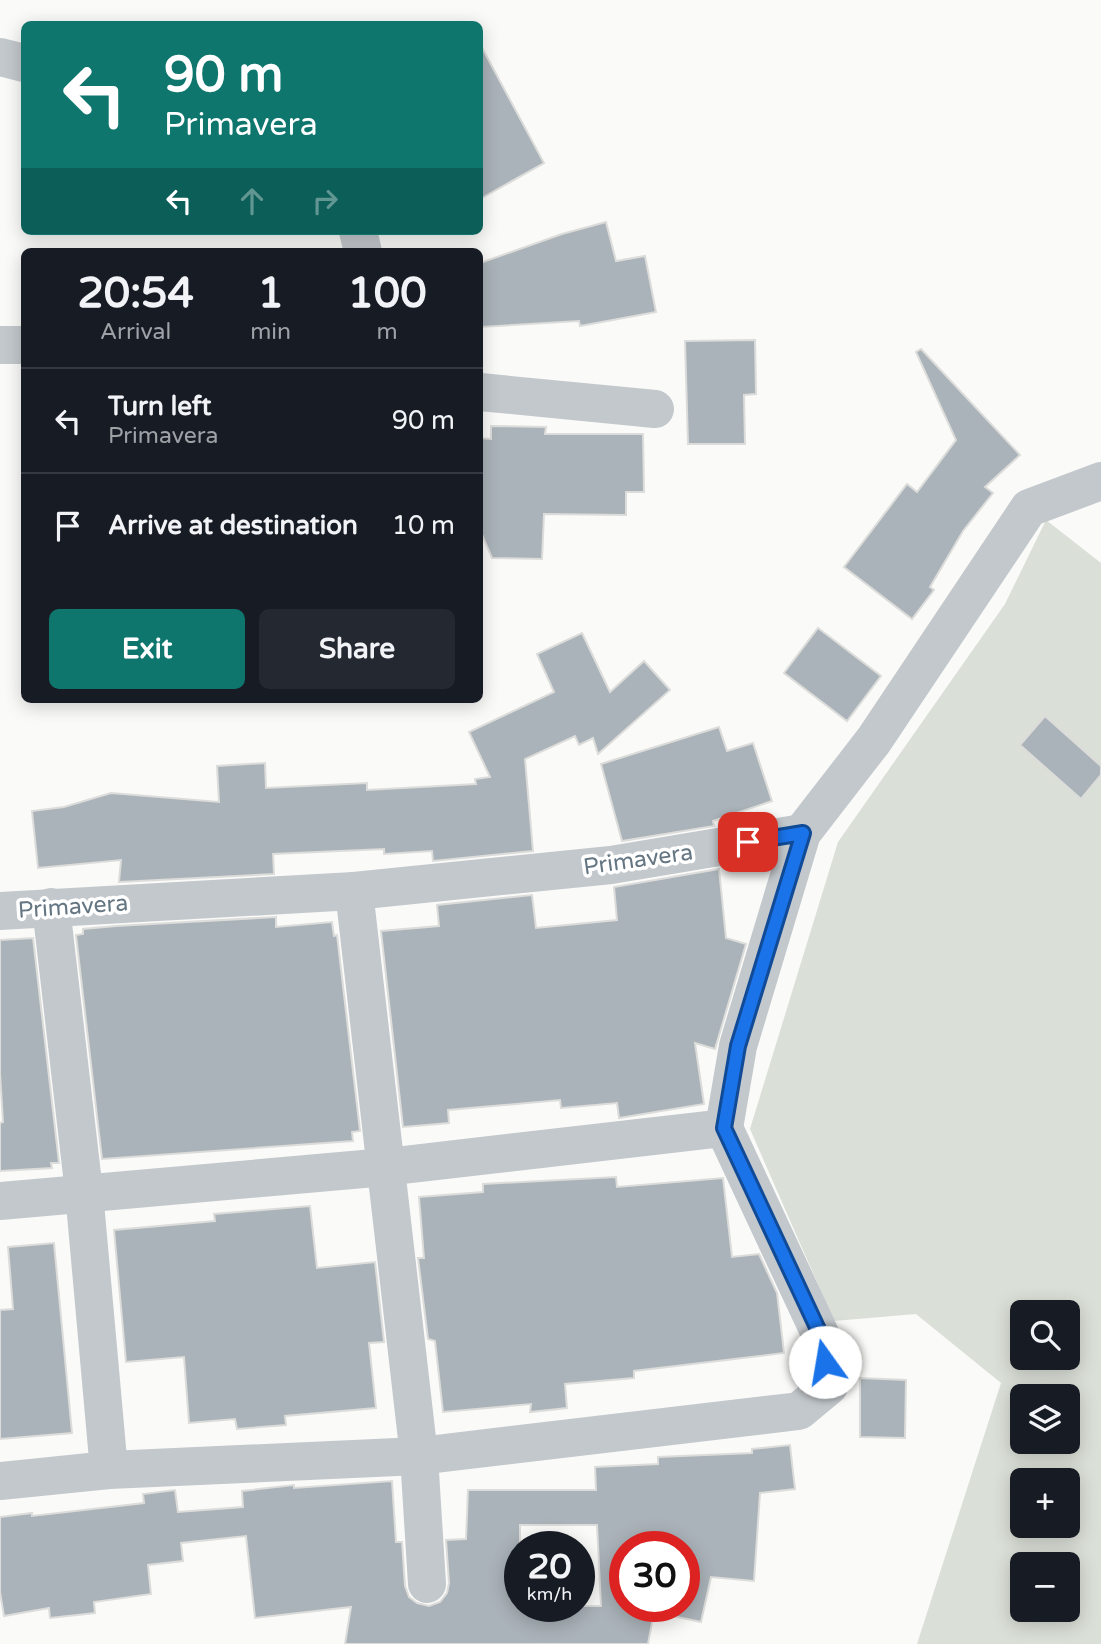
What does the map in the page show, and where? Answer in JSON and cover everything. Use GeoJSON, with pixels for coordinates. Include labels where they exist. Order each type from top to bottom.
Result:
{"type":"FeatureCollection","features":[{"type":"Feature","properties":{"kind":"street"},"geometry":{"type":"LineString","coordinates":[[0,57],[21,62]]}},
{"type":"Feature","properties":{"kind":"street"},"geometry":{"type":"LineString","coordinates":[[0,345],[21,345]]}},
{"type":"Feature","properties":{"kind":"street"},"geometry":{"type":"LineString","coordinates":[[483,392],[654,409]]}},
{"type":"Feature","properties":{"kind":"street"},"geometry":{"type":"LineString","coordinates":[[0,1480],[109,1469],[419,1456],[799,1411],[829,1387],[822,1338],[724,1128],[738,1046],[803,833],[874,740],[1029,508],[1101,481]]}},
{"type":"Feature","properties":{"kind":"street","name":"Primavera"},"geometry":{"type":"LineString","coordinates":[[0,911],[354,891],[611,865],[803,833]]}},
{"type":"Feature","properties":{"kind":"street"},"geometry":{"type":"LineString","coordinates":[[354,891],[419,1456],[427,1584]]}},
{"type":"Feature","properties":{"kind":"street"},"geometry":{"type":"LineString","coordinates":[[51,907],[84,1192],[109,1469]]}},
{"type":"Feature","properties":{"kind":"street"},"geometry":{"type":"LineString","coordinates":[[0,1201],[386,1167],[724,1128]]}},
{"type":"Feature","properties":{"kind":"shaded area"},"geometry":{"type":"Polygon","coordinates":[[[1046,520],[1101,563],[1101,1644],[917,1644],[1001,1383],[916,1314],[834,1321],[750,1129],[838,842],[1005,604],[1046,520]]]}},
{"type":"Feature","properties":{"kind":"building"},"geometry":{"type":"Polygon","coordinates":[[[483,50],[544,163],[483,197],[483,50]]]}},
{"type":"Feature","properties":{"kind":"building"},"geometry":{"type":"Polygon","coordinates":[[[606,222],[616,261],[645,256],[656,312],[580,326],[579,321],[483,327],[483,262],[562,234],[606,222]]]}},
{"type":"Feature","properties":{"kind":"building"},"geometry":{"type":"Polygon","coordinates":[[[755,340],[756,394],[744,395],[745,444],[688,444],[685,341],[755,340]]]}},
{"type":"Feature","properties":{"kind":"building"},"geometry":{"type":"Polygon","coordinates":[[[921,349],[1020,455],[985,487],[993,493],[963,531],[930,587],[934,590],[912,619],[844,567],[907,484],[917,492],[956,440],[916,352],[921,349]]]}},
{"type":"Feature","properties":{"kind":"building"},"geometry":{"type":"Polygon","coordinates":[[[491,426],[546,427],[545,434],[643,434],[644,492],[626,492],[626,515],[544,514],[542,559],[492,558],[483,537],[483,438],[491,439],[491,426]]]}},
{"type":"Feature","properties":{"kind":"building"},"geometry":{"type":"Polygon","coordinates":[[[818,628],[881,676],[847,721],[784,673],[818,628]]]}},
{"type":"Feature","properties":{"kind":"building"},"geometry":{"type":"Polygon","coordinates":[[[582,633],[610,692],[644,661],[670,690],[598,754],[593,738],[579,745],[575,736],[525,759],[533,851],[433,861],[432,851],[384,854],[384,849],[273,854],[274,874],[119,882],[121,860],[38,868],[32,811],[64,807],[111,793],[219,802],[217,766],[265,763],[266,788],[367,783],[367,790],[476,784],[475,779],[490,777],[469,732],[554,692],[537,654],[582,633]]]}},
{"type":"Feature","properties":{"kind":"building"},"geometry":{"type":"Polygon","coordinates":[[[1045,716],[1101,766],[1101,775],[1081,799],[1020,745],[1045,716]]]}},
{"type":"Feature","properties":{"kind":"building"},"geometry":{"type":"Polygon","coordinates":[[[719,727],[727,751],[753,743],[772,801],[713,821],[714,826],[622,841],[601,764],[719,727]]]}},
{"type":"Feature","properties":{"kind":"building"},"geometry":{"type":"Polygon","coordinates":[[[719,869],[726,938],[746,944],[715,1049],[695,1043],[704,1104],[619,1118],[617,1103],[561,1108],[560,1100],[448,1110],[449,1123],[403,1127],[381,931],[439,926],[437,905],[532,895],[536,928],[617,920],[614,887],[719,869]]]}},
{"type":"Feature","properties":{"kind":"building"},"geometry":{"type":"Polygon","coordinates":[[[276,917],[276,927],[332,922],[334,936],[337,935],[360,1131],[352,1132],[353,1141],[102,1159],[76,935],[83,934],[83,929],[116,926],[276,917]]]}},
{"type":"Feature","properties":{"kind":"building"},"geometry":{"type":"Polygon","coordinates":[[[33,938],[59,1163],[51,1163],[52,1168],[0,1171],[0,1123],[3,1122],[0,1073],[0,940],[33,938]]]}},
{"type":"Feature","properties":{"kind":"building"},"geometry":{"type":"Polygon","coordinates":[[[616,1177],[617,1187],[723,1178],[732,1257],[759,1254],[777,1293],[784,1353],[634,1371],[634,1378],[565,1384],[567,1408],[530,1412],[531,1404],[443,1412],[435,1341],[428,1339],[418,1258],[424,1258],[419,1197],[483,1192],[483,1184],[616,1177]]]}},
{"type":"Feature","properties":{"kind":"building"},"geometry":{"type":"Polygon","coordinates":[[[310,1206],[317,1268],[375,1262],[384,1342],[369,1343],[376,1408],[285,1416],[286,1425],[237,1429],[235,1419],[189,1423],[184,1357],[126,1362],[114,1230],[215,1221],[214,1214],[310,1206]]]}},
{"type":"Feature","properties":{"kind":"building"},"geometry":{"type":"Polygon","coordinates":[[[54,1243],[72,1433],[0,1439],[0,1310],[13,1309],[8,1247],[54,1243]]]}},
{"type":"Feature","properties":{"kind":"building"},"geometry":{"type":"Polygon","coordinates":[[[860,1378],[906,1380],[905,1438],[860,1437],[860,1378]]]}},
{"type":"Feature","properties":{"kind":"building"},"geometry":{"type":"Polygon","coordinates":[[[790,1445],[795,1489],[760,1493],[754,1581],[711,1577],[701,1622],[700,1531],[609,1531],[609,1622],[652,1622],[648,1644],[345,1644],[351,1607],[255,1618],[246,1536],[181,1543],[183,1561],[148,1565],[151,1594],[94,1602],[95,1613],[50,1618],[49,1608],[4,1616],[0,1592],[0,1517],[32,1513],[32,1516],[144,1503],[143,1494],[175,1490],[178,1512],[243,1507],[242,1491],[294,1485],[294,1488],[392,1481],[396,1542],[402,1542],[405,1586],[409,1597],[417,1603],[429,1606],[440,1602],[447,1593],[449,1583],[446,1540],[466,1539],[468,1490],[596,1490],[595,1467],[658,1464],[658,1457],[752,1453],[752,1449],[790,1445]]]}},
{"type":"Feature","properties":{"kind":"route"},"geometry":{"type":"LineString","coordinates":[[748,842],[803,833],[738,1046],[724,1128],[822,1338],[825,1362]]}}]}
